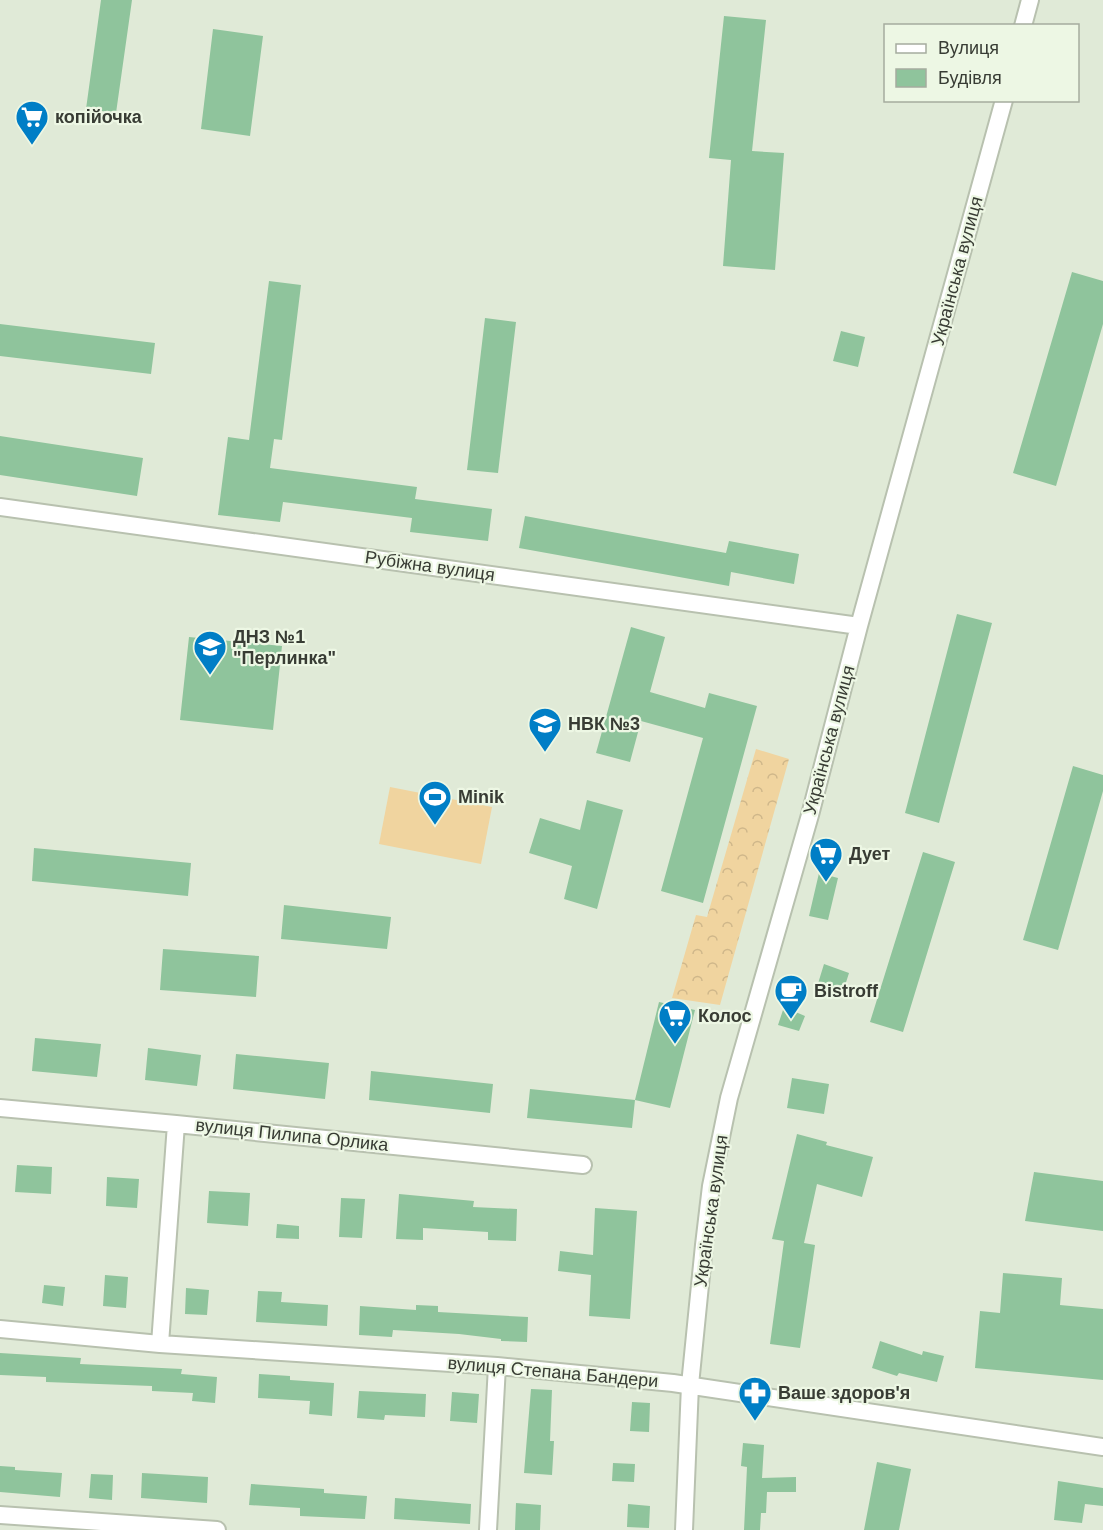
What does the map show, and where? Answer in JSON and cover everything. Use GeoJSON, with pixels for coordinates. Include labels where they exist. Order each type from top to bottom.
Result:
{"type":"FeatureCollection","features":[{"type":"Feature","properties":{"kind":"street"},"geometry":{"type":"LineString","coordinates":[[1024,24],[1030,0]]}},
{"type":"Feature","properties":{"kind":"street","name":"Українська вулиця"},"geometry":{"type":"LineString","coordinates":[[684,1530],[690,1385],[711,1186],[729,1098],[810,815],[859,626],[1003,102]]}},
{"type":"Feature","properties":{"kind":"street","name":"Рубіжна вулиця"},"geometry":{"type":"LineString","coordinates":[[0,507],[859,626]]}},
{"type":"Feature","properties":{"kind":"street","name":"вулиця Пилипа Орлика"},"geometry":{"type":"LineString","coordinates":[[0,1108],[583,1165]]}},
{"type":"Feature","properties":{"kind":"street"},"geometry":{"type":"LineString","coordinates":[[159,1344],[176,1124]]}},
{"type":"Feature","properties":{"kind":"street","name":"вулиця Степана Бандери"},"geometry":{"type":"LineString","coordinates":[[0,1329],[159,1344],[497,1366],[690,1385],[1103,1447]]}},
{"type":"Feature","properties":{"kind":"street"},"geometry":{"type":"LineString","coordinates":[[488,1530],[497,1366]]}},
{"type":"Feature","properties":{"kind":"street"},"geometry":{"type":"LineString","coordinates":[[0,1515],[17,1523],[217,1530]]}},
{"type":"Feature","properties":{"kind":"green space"},"geometry":{"type":"Polygon","coordinates":[[[756,749],[789,759],[720,1005],[672,998],[696,915],[707,917],[756,749]]]}},
{"type":"Feature","properties":{"kind":"green space","name":"Minik"},"geometry":{"type":"Polygon","coordinates":[[[390,787],[492,807],[481,864],[379,844],[390,787]]]}},
{"type":"Feature","properties":{"kind":"building"},"geometry":{"type":"Polygon","coordinates":[[[101,0],[132,0],[116,113],[86,109],[101,0]]]}},
{"type":"Feature","properties":{"kind":"building"},"geometry":{"type":"Polygon","coordinates":[[[724,16],[766,20],[752,151],[784,153],[775,270],[723,266],[731,160],[709,158],[724,16]]]}},
{"type":"Feature","properties":{"kind":"building"},"geometry":{"type":"Polygon","coordinates":[[[213,29],[263,36],[250,136],[201,129],[213,29]]]}},
{"type":"Feature","properties":{"kind":"building"},"geometry":{"type":"Polygon","coordinates":[[[1072,272],[1103,281],[1103,324],[1056,486],[1013,473],[1072,272]]]}},
{"type":"Feature","properties":{"kind":"building"},"geometry":{"type":"Polygon","coordinates":[[[269,281],[301,285],[282,440],[274,439],[270,468],[417,487],[415,499],[492,509],[488,541],[410,532],[412,518],[283,502],[280,522],[218,515],[228,437],[249,440],[269,281]]]}},
{"type":"Feature","properties":{"kind":"building"},"geometry":{"type":"Polygon","coordinates":[[[485,318],[516,322],[498,473],[467,470],[485,318]]]}},
{"type":"Feature","properties":{"kind":"building"},"geometry":{"type":"Polygon","coordinates":[[[0,324],[155,343],[151,374],[0,356],[0,324]]]}},
{"type":"Feature","properties":{"kind":"building"},"geometry":{"type":"Polygon","coordinates":[[[841,331],[865,337],[858,367],[833,361],[841,331]]]}},
{"type":"Feature","properties":{"kind":"building"},"geometry":{"type":"Polygon","coordinates":[[[0,436],[143,458],[137,496],[0,475],[0,436]]]}},
{"type":"Feature","properties":{"kind":"building"},"geometry":{"type":"Polygon","coordinates":[[[525,516],[726,553],[729,541],[799,554],[794,584],[731,572],[729,586],[519,548],[525,516]]]}},
{"type":"Feature","properties":{"kind":"building"},"geometry":{"type":"Polygon","coordinates":[[[957,614],[992,623],[939,823],[905,813],[957,614]]]}},
{"type":"Feature","properties":{"kind":"building"},"geometry":{"type":"Polygon","coordinates":[[[631,627],[665,637],[650,692],[705,708],[709,693],[757,706],[703,903],[661,891],[703,738],[641,721],[630,762],[596,753],[631,627]]]}},
{"type":"Feature","properties":{"kind":"building"},"geometry":{"type":"Polygon","coordinates":[[[189,637],[282,646],[273,730],[180,720],[189,637]]]}},
{"type":"Feature","properties":{"kind":"building"},"geometry":{"type":"Polygon","coordinates":[[[1073,766],[1103,775],[1103,791],[1058,950],[1023,940],[1073,766]]]}},
{"type":"Feature","properties":{"kind":"building"},"geometry":{"type":"Polygon","coordinates":[[[587,800],[623,810],[597,909],[564,899],[572,866],[529,853],[540,818],[580,830],[587,800]]]}},
{"type":"Feature","properties":{"kind":"building"},"geometry":{"type":"Polygon","coordinates":[[[34,848],[191,863],[188,896],[32,881],[34,848]]]}},
{"type":"Feature","properties":{"kind":"building"},"geometry":{"type":"Polygon","coordinates":[[[923,852],[955,862],[903,1032],[870,1022],[923,852]]]}},
{"type":"Feature","properties":{"kind":"building"},"geometry":{"type":"Polygon","coordinates":[[[819,873],[838,878],[828,920],[809,916],[819,873]]]}},
{"type":"Feature","properties":{"kind":"building"},"geometry":{"type":"Polygon","coordinates":[[[284,905],[391,917],[387,949],[281,939],[284,905]]]}},
{"type":"Feature","properties":{"kind":"building"},"geometry":{"type":"Polygon","coordinates":[[[163,949],[259,956],[256,997],[160,990],[163,949]]]}},
{"type":"Feature","properties":{"kind":"building"},"geometry":{"type":"Polygon","coordinates":[[[824,964],[849,973],[841,998],[816,990],[824,964]]]}},
{"type":"Feature","properties":{"kind":"building"},"geometry":{"type":"Polygon","coordinates":[[[659,1002],[695,1010],[670,1108],[635,1100],[659,1002]]]}},
{"type":"Feature","properties":{"kind":"building","name":"Bistroff"},"geometry":{"type":"Polygon","coordinates":[[[784,1007],[805,1016],[799,1031],[778,1025],[784,1007]]]}},
{"type":"Feature","properties":{"kind":"building"},"geometry":{"type":"Polygon","coordinates":[[[35,1038],[101,1044],[97,1077],[32,1071],[35,1038]]]}},
{"type":"Feature","properties":{"kind":"building"},"geometry":{"type":"Polygon","coordinates":[[[148,1048],[201,1055],[197,1086],[145,1080],[148,1048]]]}},
{"type":"Feature","properties":{"kind":"building"},"geometry":{"type":"Polygon","coordinates":[[[236,1054],[329,1063],[325,1099],[233,1089],[236,1054]]]}},
{"type":"Feature","properties":{"kind":"building"},"geometry":{"type":"Polygon","coordinates":[[[371,1071],[493,1084],[490,1113],[369,1100],[371,1071]]]}},
{"type":"Feature","properties":{"kind":"building"},"geometry":{"type":"Polygon","coordinates":[[[792,1078],[829,1084],[824,1114],[787,1108],[792,1078]]]}},
{"type":"Feature","properties":{"kind":"building"},"geometry":{"type":"Polygon","coordinates":[[[530,1089],[635,1100],[632,1128],[527,1118],[530,1089]]]}},
{"type":"Feature","properties":{"kind":"building"},"geometry":{"type":"Polygon","coordinates":[[[797,1134],[827,1142],[826,1145],[873,1157],[862,1197],[817,1184],[804,1243],[815,1245],[800,1348],[770,1344],[784,1241],[772,1239],[797,1134]]]}},
{"type":"Feature","properties":{"kind":"building"},"geometry":{"type":"Polygon","coordinates":[[[17,1165],[52,1167],[51,1194],[15,1192],[17,1165]]]}},
{"type":"Feature","properties":{"kind":"building"},"geometry":{"type":"Polygon","coordinates":[[[1034,1172],[1103,1181],[1103,1231],[1025,1221],[1034,1172]]]}},
{"type":"Feature","properties":{"kind":"building"},"geometry":{"type":"Polygon","coordinates":[[[107,1177],[139,1179],[137,1208],[106,1206],[107,1177]]]}},
{"type":"Feature","properties":{"kind":"building"},"geometry":{"type":"Polygon","coordinates":[[[209,1191],[250,1193],[248,1226],[207,1223],[209,1191]]]}},
{"type":"Feature","properties":{"kind":"building"},"geometry":{"type":"Polygon","coordinates":[[[399,1194],[474,1201],[473,1207],[517,1209],[516,1241],[488,1240],[488,1232],[423,1228],[423,1240],[396,1239],[399,1194]]]}},
{"type":"Feature","properties":{"kind":"building"},"geometry":{"type":"Polygon","coordinates":[[[341,1198],[365,1199],[362,1238],[339,1237],[341,1198]]]}},
{"type":"Feature","properties":{"kind":"building"},"geometry":{"type":"Polygon","coordinates":[[[595,1208],[637,1211],[630,1319],[589,1316],[591,1275],[558,1271],[560,1251],[593,1255],[595,1208]]]}},
{"type":"Feature","properties":{"kind":"building"},"geometry":{"type":"Polygon","coordinates":[[[277,1224],[299,1226],[299,1239],[276,1238],[277,1224]]]}},
{"type":"Feature","properties":{"kind":"building"},"geometry":{"type":"Polygon","coordinates":[[[1003,1273],[1062,1278],[1060,1305],[1103,1309],[1103,1380],[975,1368],[980,1311],[1000,1313],[1003,1273]]]}},
{"type":"Feature","properties":{"kind":"building"},"geometry":{"type":"Polygon","coordinates":[[[105,1275],[128,1277],[126,1308],[103,1306],[105,1275]]]}},
{"type":"Feature","properties":{"kind":"building"},"geometry":{"type":"Polygon","coordinates":[[[44,1285],[65,1287],[63,1306],[42,1303],[44,1285]]]}},
{"type":"Feature","properties":{"kind":"building"},"geometry":{"type":"Polygon","coordinates":[[[186,1288],[209,1290],[207,1315],[185,1314],[186,1288]]]}},
{"type":"Feature","properties":{"kind":"building"},"geometry":{"type":"Polygon","coordinates":[[[258,1291],[282,1292],[281,1302],[328,1305],[327,1326],[256,1322],[258,1291]]]}},
{"type":"Feature","properties":{"kind":"building"},"geometry":{"type":"Polygon","coordinates":[[[416,1305],[438,1306],[438,1312],[528,1317],[527,1342],[501,1341],[501,1339],[459,1334],[393,1330],[392,1337],[359,1335],[360,1306],[416,1310],[416,1305]]]}},
{"type":"Feature","properties":{"kind":"building"},"geometry":{"type":"Polygon","coordinates":[[[880,1341],[922,1355],[923,1351],[944,1356],[937,1382],[899,1373],[897,1376],[872,1368],[880,1341]]]}},
{"type":"Feature","properties":{"kind":"building"},"geometry":{"type":"Polygon","coordinates":[[[0,1353],[81,1358],[80,1364],[182,1369],[181,1374],[217,1377],[215,1403],[192,1401],[193,1393],[152,1391],[152,1386],[46,1382],[46,1377],[0,1375],[0,1353]]]}},
{"type":"Feature","properties":{"kind":"building"},"geometry":{"type":"Polygon","coordinates":[[[259,1374],[290,1376],[290,1380],[334,1383],[332,1416],[309,1414],[310,1401],[258,1398],[259,1374]]]}},
{"type":"Feature","properties":{"kind":"building"},"geometry":{"type":"Polygon","coordinates":[[[531,1389],[552,1390],[550,1441],[554,1441],[552,1475],[524,1473],[531,1389]]]}},
{"type":"Feature","properties":{"kind":"building"},"geometry":{"type":"Polygon","coordinates":[[[359,1391],[426,1394],[425,1417],[385,1415],[384,1420],[357,1418],[359,1391]]]}},
{"type":"Feature","properties":{"kind":"building"},"geometry":{"type":"Polygon","coordinates":[[[452,1392],[479,1394],[477,1423],[450,1421],[452,1392]]]}},
{"type":"Feature","properties":{"kind":"building"},"geometry":{"type":"Polygon","coordinates":[[[632,1402],[650,1403],[649,1432],[630,1431],[632,1402]]]}},
{"type":"Feature","properties":{"kind":"building"},"geometry":{"type":"Polygon","coordinates":[[[743,1443],[764,1445],[762,1478],[796,1477],[796,1492],[767,1492],[766,1513],[761,1513],[760,1530],[744,1530],[747,1467],[741,1466],[743,1443]]]}},
{"type":"Feature","properties":{"kind":"building"},"geometry":{"type":"Polygon","coordinates":[[[877,1462],[911,1469],[899,1530],[864,1530],[877,1462]]]}},
{"type":"Feature","properties":{"kind":"building"},"geometry":{"type":"Polygon","coordinates":[[[613,1463],[635,1464],[634,1482],[612,1481],[613,1463]]]}},
{"type":"Feature","properties":{"kind":"building"},"geometry":{"type":"Polygon","coordinates":[[[0,1466],[15,1467],[15,1470],[62,1473],[60,1497],[0,1492],[0,1466]]]}},
{"type":"Feature","properties":{"kind":"building"},"geometry":{"type":"Polygon","coordinates":[[[142,1473],[208,1477],[207,1503],[141,1498],[142,1473]]]}},
{"type":"Feature","properties":{"kind":"building"},"geometry":{"type":"Polygon","coordinates":[[[91,1474],[113,1475],[112,1500],[89,1498],[91,1474]]]}},
{"type":"Feature","properties":{"kind":"building"},"geometry":{"type":"Polygon","coordinates":[[[1058,1481],[1103,1488],[1103,1506],[1085,1504],[1082,1523],[1054,1520],[1058,1481]]]}},
{"type":"Feature","properties":{"kind":"building"},"geometry":{"type":"Polygon","coordinates":[[[251,1484],[324,1489],[324,1493],[367,1496],[365,1519],[300,1516],[300,1508],[249,1505],[251,1484]]]}},
{"type":"Feature","properties":{"kind":"building"},"geometry":{"type":"Polygon","coordinates":[[[395,1498],[471,1504],[470,1524],[394,1519],[395,1498]]]}},
{"type":"Feature","properties":{"kind":"building"},"geometry":{"type":"Polygon","coordinates":[[[516,1503],[541,1505],[540,1530],[515,1530],[516,1503]]]}},
{"type":"Feature","properties":{"kind":"building"},"geometry":{"type":"Polygon","coordinates":[[[628,1504],[650,1506],[649,1528],[627,1527],[628,1504]]]}},
{"type":"Feature","properties":{"kind":"place","name":"копійочка"},"geometry":{"type":"Point","coordinates":[32,146]}},
{"type":"Feature","properties":{"kind":"place","name":"ДНЗ №1 \"Перлинка\""},"geometry":{"type":"Point","coordinates":[210,676]}},
{"type":"Feature","properties":{"kind":"place","name":"НВК №3"},"geometry":{"type":"Point","coordinates":[545,753]}},
{"type":"Feature","properties":{"kind":"place","name":"Minik"},"geometry":{"type":"Point","coordinates":[435,826]}},
{"type":"Feature","properties":{"kind":"place","name":"Дует"},"geometry":{"type":"Point","coordinates":[826,883]}},
{"type":"Feature","properties":{"kind":"place","name":"Bistroff"},"geometry":{"type":"Point","coordinates":[791,1020]}},
{"type":"Feature","properties":{"kind":"place","name":"Колос"},"geometry":{"type":"Point","coordinates":[675,1045]}},
{"type":"Feature","properties":{"kind":"place","name":"Ваше здоров'я"},"geometry":{"type":"Point","coordinates":[755,1422]}}]}
